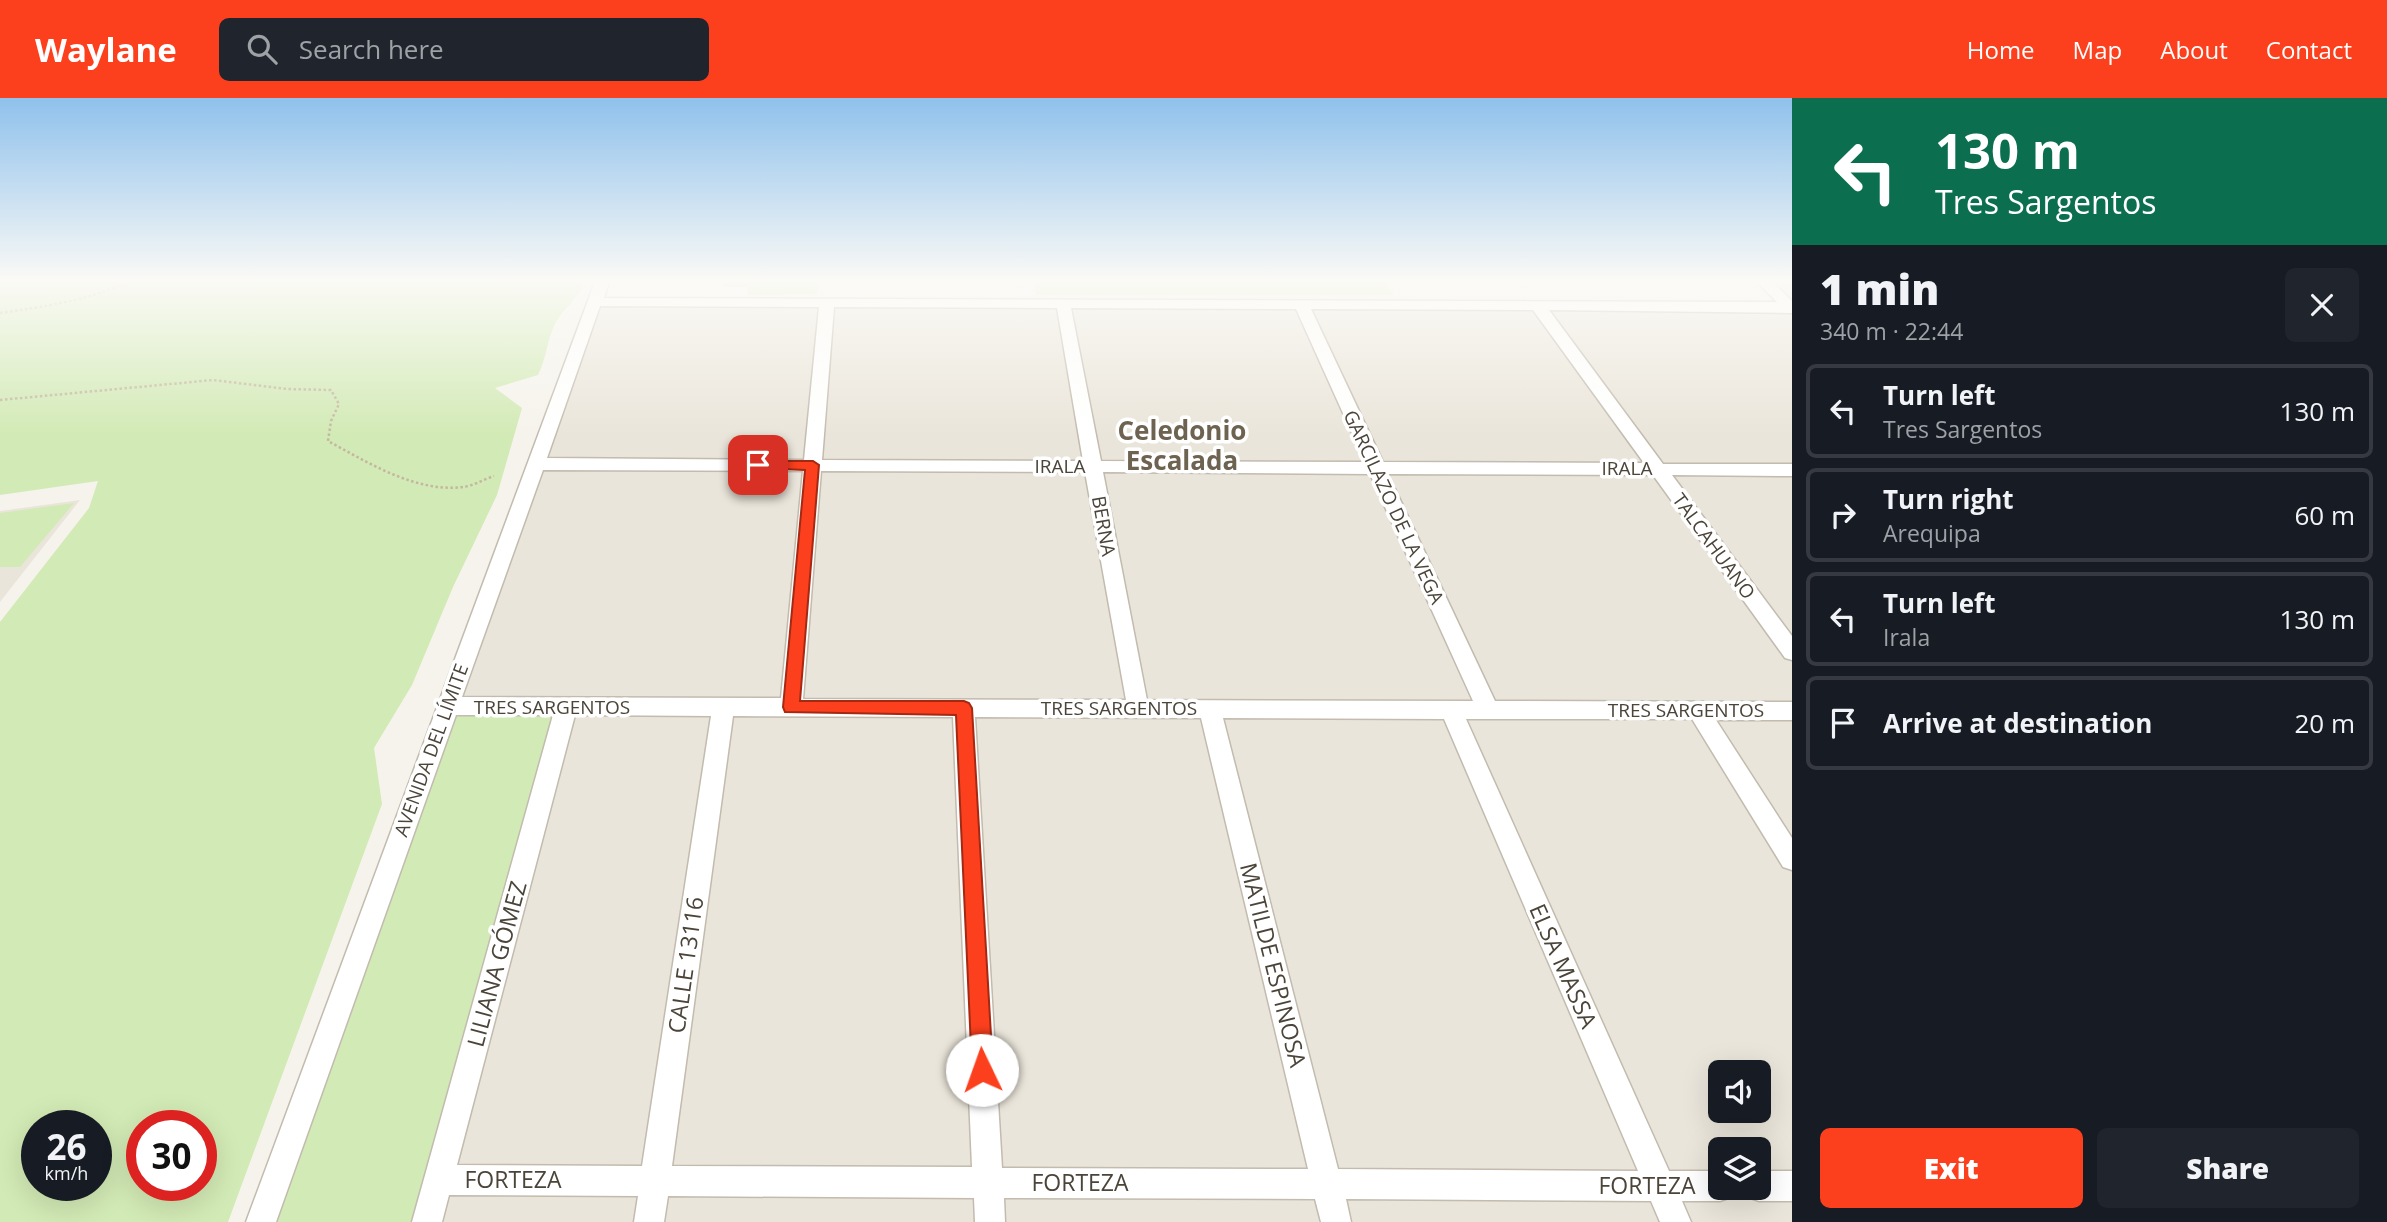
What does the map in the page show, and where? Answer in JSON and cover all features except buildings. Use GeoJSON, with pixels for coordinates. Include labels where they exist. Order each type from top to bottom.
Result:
{"type":"FeatureCollection","features":[{"type":"Feature","properties":{"kind":"street","name":"AVENIDA DEL LÍMITE"},"geometry":{"type":"LineString","coordinates":[[261,1222],[446,706],[538,464],[585,331]]}},
{"type":"Feature","properties":{"kind":"street"},"geometry":{"type":"LineString","coordinates":[[791,707],[824,331]]}},
{"type":"Feature","properties":{"kind":"street","name":"BERNA"},"geometry":{"type":"LineString","coordinates":[[1068,331],[1138,708]]}},
{"type":"Feature","properties":{"kind":"street","name":"GARCILAZO DE LA VEGA"},"geometry":{"type":"LineString","coordinates":[[1314,331],[1488,709]]}},
{"type":"Feature","properties":{"kind":"street","name":"TALCAHUANO"},"geometry":{"type":"LineString","coordinates":[[1556,331],[1792,652]]}},
{"type":"Feature","properties":{"kind":"street","name":"IRALA"},"geometry":{"type":"LineString","coordinates":[[538,464],[1792,470]]}},
{"type":"Feature","properties":{"kind":"street","name":"TRES SARGENTOS"},"geometry":{"type":"LineString","coordinates":[[446,706],[1792,711]]}},
{"type":"Feature","properties":{"kind":"street","name":"LILIANA GÓMEZ"},"geometry":{"type":"LineString","coordinates":[[428,1222],[566,707]]}},
{"type":"Feature","properties":{"kind":"street","name":"CALLE 13116"},"geometry":{"type":"LineString","coordinates":[[649,1222],[723,707]]}},
{"type":"Feature","properties":{"kind":"street"},"geometry":{"type":"LineString","coordinates":[[964,708],[990,1222]]}},
{"type":"Feature","properties":{"kind":"street","name":"MATILDE ESPINOSA"},"geometry":{"type":"LineString","coordinates":[[1210,709],[1336,1222]]}},
{"type":"Feature","properties":{"kind":"street","name":"ELSA MASSA"},"geometry":{"type":"LineString","coordinates":[[1451,709],[1676,1222]]}},
{"type":"Feature","properties":{"kind":"street"},"geometry":{"type":"LineString","coordinates":[[1698,710],[1792,859]]}},
{"type":"Feature","properties":{"kind":"street","name":"FORTEZA"},"geometry":{"type":"LineString","coordinates":[[439,1180],[1708,1186]]}},
{"type":"Feature","properties":{"kind":"street"},"geometry":{"type":"LineString","coordinates":[[1771,1186],[1792,1186]]}},
{"type":"Feature","properties":{"kind":"path"},"geometry":{"type":"LineString","coordinates":[[0,400],[213,380],[287,389],[331,390],[339,404],[331,421],[328,441],[356,456],[402,477],[445,487],[464,487],[494,475]]}},
{"type":"Feature","properties":{"kind":"shaded area"},"geometry":{"type":"Polygon","coordinates":[[[584,331],[1792,331],[1792,1222],[261,1222],[584,331]]]}},
{"type":"Feature","properties":{"kind":"shaded area"},"geometry":{"type":"Polygon","coordinates":[[[80,500],[0,602],[0,511],[80,500]]]}},
{"type":"Feature","properties":{"kind":"green space"},"geometry":{"type":"Polygon","coordinates":[[[0,331],[552,331],[538,375],[495,388],[522,408],[497,495],[453,587],[412,685],[374,748],[382,804],[228,1222],[0,1222],[0,622],[89,508],[98,481],[0,495],[0,331]]]}},
{"type":"Feature","properties":{"kind":"green space"},"geometry":{"type":"Polygon","coordinates":[[[74,503],[20,567],[0,567],[0,513],[74,503]]]}},
{"type":"Feature","properties":{"kind":"green space"},"geometry":{"type":"Polygon","coordinates":[[[446,706],[566,707],[427,1222],[261,1222],[446,706]]]}},
{"type":"Feature","properties":{"kind":"district","name":"Celedonio Escalada"},"geometry":{"type":"Point","coordinates":[1182,446]}},
{"type":"Feature","properties":{"kind":"route"},"geometry":{"type":"LineString","coordinates":[[758,465],[813,465],[791,707],[964,708],[982,1070]]}}]}
